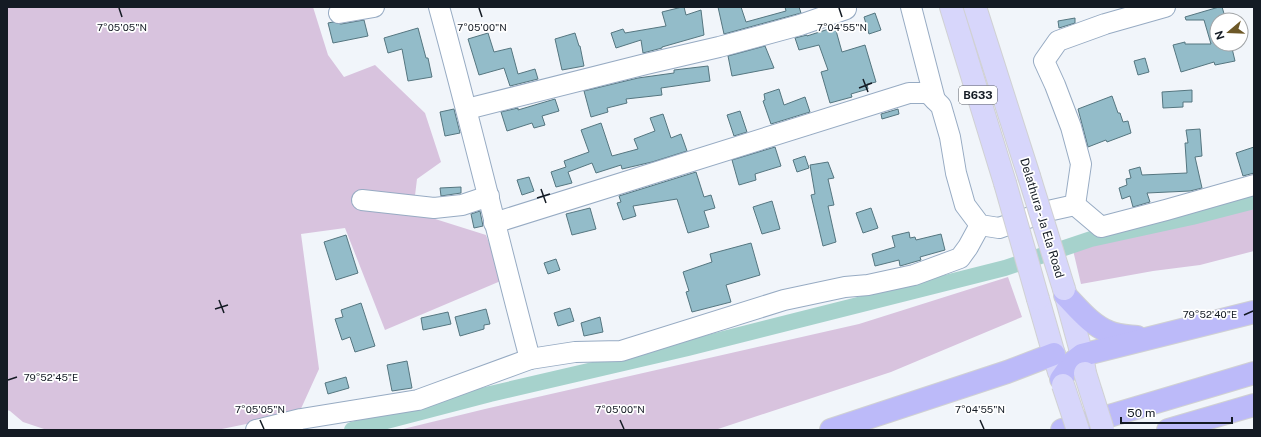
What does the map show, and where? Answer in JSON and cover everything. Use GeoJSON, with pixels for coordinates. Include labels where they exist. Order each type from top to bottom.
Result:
{"type":"FeatureCollection","features":[{"type":"Feature","properties":{"kind":"highway"},"geometry":{"type":"LineString","coordinates":[[1064,292],[1088,318],[1109,332],[1119,335],[1150,338]]}},
{"type":"Feature","properties":{"kind":"highway"},"geometry":{"type":"LineString","coordinates":[[1062,382],[1073,362],[1083,364],[1150,338],[1254,312]]}},
{"type":"Feature","properties":{"kind":"highway"},"geometry":{"type":"LineString","coordinates":[[831,430],[1000,374],[1054,354]]}},
{"type":"Feature","properties":{"kind":"highway"},"geometry":{"type":"LineString","coordinates":[[1062,430],[1254,373]]}},
{"type":"Feature","properties":{"kind":"highway"},"geometry":{"type":"LineString","coordinates":[[1168,430],[1254,405]]}},
{"type":"Feature","properties":{"kind":"main road","name":"Delathura - Ja Ela Road"},"geometry":{"type":"LineString","coordinates":[[951,7],[1005,182],[1062,382],[1078,430]]}},
{"type":"Feature","properties":{"kind":"main road","name":"Delathura - Ja Ela Road"},"geometry":{"type":"LineString","coordinates":[[976,7],[1064,292],[1083,364],[1103,430]]}},
{"type":"Feature","properties":{"kind":"street"},"geometry":{"type":"LineString","coordinates":[[339,14],[374,7]]}},
{"type":"Feature","properties":{"kind":"street"},"geometry":{"type":"LineString","coordinates":[[439,7],[467,110],[489,196],[494,223],[530,359]]}},
{"type":"Feature","properties":{"kind":"street"},"geometry":{"type":"LineString","coordinates":[[911,7],[935,100]]}},
{"type":"Feature","properties":{"kind":"street"},"geometry":{"type":"LineString","coordinates":[[1075,205],[1081,164],[1071,127],[1044,61],[1058,42],[1105,24],[1165,7]]}},
{"type":"Feature","properties":{"kind":"street"},"geometry":{"type":"LineString","coordinates":[[467,110],[646,64],[719,47],[800,25],[846,9]]}},
{"type":"Feature","properties":{"kind":"street"},"geometry":{"type":"LineString","coordinates":[[494,223],[909,93],[928,93],[941,106],[950,137],[956,173],[965,205],[980,225],[999,228],[1048,211],[1075,205]]}},
{"type":"Feature","properties":{"kind":"street"},"geometry":{"type":"LineString","coordinates":[[1075,205],[1101,226],[1254,186]]}},
{"type":"Feature","properties":{"kind":"street"},"geometry":{"type":"LineString","coordinates":[[362,200],[434,208],[462,204],[489,196]]}},
{"type":"Feature","properties":{"kind":"street"},"geometry":{"type":"LineString","coordinates":[[256,430],[301,419],[418,400],[530,359],[574,352],[622,351],[784,300],[845,287],[868,285],[914,275],[960,258],[980,225]]}},
{"type":"Feature","properties":{"kind":"shaded area"},"geometry":{"type":"Polygon","coordinates":[[[7,7],[313,7],[328,55],[344,77],[375,65],[425,113],[441,162],[417,179],[413,212],[486,235],[503,280],[385,330],[345,228],[301,234],[319,369],[299,413],[217,430],[47,430],[23,422],[7,410],[7,7]]]}},
{"type":"Feature","properties":{"kind":"shaded area"},"geometry":{"type":"Polygon","coordinates":[[[1254,208],[1254,251],[1200,265],[1153,271],[1081,284],[1073,250],[1254,208]]]}},
{"type":"Feature","properties":{"kind":"shaded area"},"geometry":{"type":"Polygon","coordinates":[[[1008,277],[1022,317],[891,372],[715,430],[399,430],[859,324],[1008,277]]]}},
{"type":"Feature","properties":{"kind":"building"},"geometry":{"type":"Polygon","coordinates":[[[684,7],[686,15],[701,10],[704,35],[643,53],[641,40],[616,48],[611,33],[623,29],[625,33],[666,26],[662,12],[684,7]]]}},
{"type":"Feature","properties":{"kind":"building"},"geometry":{"type":"Polygon","coordinates":[[[718,7],[741,7],[746,22],[786,11],[785,7],[799,7],[801,13],[724,34],[718,7]]]}},
{"type":"Feature","properties":{"kind":"building"},"geometry":{"type":"Polygon","coordinates":[[[1219,7],[1222,7],[1224,12],[1209,12],[1209,37],[1204,20],[1186,20],[1185,17],[1219,7]]]}},
{"type":"Feature","properties":{"kind":"building"},"geometry":{"type":"Polygon","coordinates":[[[875,13],[881,30],[869,34],[864,17],[875,13]]]}},
{"type":"Feature","properties":{"kind":"building"},"geometry":{"type":"Polygon","coordinates":[[[1075,18],[1075,23],[1059,28],[1058,21],[1075,18]]]}},
{"type":"Feature","properties":{"kind":"building"},"geometry":{"type":"Polygon","coordinates":[[[364,20],[368,36],[333,43],[328,23],[333,22],[341,24],[364,20]]]}},
{"type":"Feature","properties":{"kind":"building"},"geometry":{"type":"Polygon","coordinates":[[[835,27],[842,52],[865,45],[876,82],[867,84],[868,89],[851,94],[852,97],[830,103],[821,72],[828,70],[819,45],[799,50],[795,38],[807,36],[835,27]]]}},
{"type":"Feature","properties":{"kind":"building"},"geometry":{"type":"Polygon","coordinates":[[[418,28],[426,58],[428,58],[432,77],[408,81],[402,49],[388,53],[384,38],[418,28]]]}},
{"type":"Feature","properties":{"kind":"building"},"geometry":{"type":"Polygon","coordinates":[[[488,33],[494,52],[511,48],[518,74],[535,69],[538,79],[510,86],[504,68],[479,75],[468,39],[488,33]]]}},
{"type":"Feature","properties":{"kind":"building"},"geometry":{"type":"Polygon","coordinates":[[[575,33],[580,46],[584,66],[562,70],[555,39],[575,33]]]}},
{"type":"Feature","properties":{"kind":"building"},"geometry":{"type":"Polygon","coordinates":[[[1185,42],[1185,44],[1209,44],[1209,52],[1233,52],[1235,61],[1215,65],[1214,62],[1181,72],[1173,45],[1185,42]]]}},
{"type":"Feature","properties":{"kind":"building"},"geometry":{"type":"Polygon","coordinates":[[[765,46],[774,68],[732,76],[728,56],[765,46]]]}},
{"type":"Feature","properties":{"kind":"building"},"geometry":{"type":"Polygon","coordinates":[[[1145,58],[1149,72],[1138,75],[1134,61],[1145,58]]]}},
{"type":"Feature","properties":{"kind":"building"},"geometry":{"type":"Polygon","coordinates":[[[708,66],[710,81],[661,88],[662,95],[626,99],[627,103],[607,108],[608,112],[591,117],[584,91],[638,78],[674,73],[674,70],[708,66]]]}},
{"type":"Feature","properties":{"kind":"building"},"geometry":{"type":"Polygon","coordinates":[[[779,89],[784,105],[805,97],[810,112],[771,124],[763,101],[765,100],[764,94],[779,89]]]}},
{"type":"Feature","properties":{"kind":"building"},"geometry":{"type":"Polygon","coordinates":[[[1192,90],[1192,102],[1183,102],[1183,107],[1163,108],[1162,92],[1192,90]]]}},
{"type":"Feature","properties":{"kind":"building"},"geometry":{"type":"Polygon","coordinates":[[[1112,96],[1123,122],[1128,121],[1131,133],[1088,147],[1078,109],[1112,96]]]}},
{"type":"Feature","properties":{"kind":"building"},"geometry":{"type":"Polygon","coordinates":[[[555,99],[559,111],[542,116],[545,125],[534,128],[532,123],[507,131],[501,112],[518,108],[518,110],[555,99]]]}},
{"type":"Feature","properties":{"kind":"building"},"geometry":{"type":"Polygon","coordinates":[[[454,109],[460,133],[445,136],[440,112],[454,109]]]}},
{"type":"Feature","properties":{"kind":"building"},"geometry":{"type":"Polygon","coordinates":[[[898,109],[899,114],[882,119],[881,114],[898,109]]]}},
{"type":"Feature","properties":{"kind":"building"},"geometry":{"type":"Polygon","coordinates":[[[740,111],[747,132],[734,136],[727,115],[740,111]]]}},
{"type":"Feature","properties":{"kind":"building"},"geometry":{"type":"Polygon","coordinates":[[[663,114],[671,138],[681,134],[687,151],[652,162],[622,169],[621,165],[596,173],[592,163],[568,172],[572,183],[556,187],[551,172],[566,167],[564,161],[589,152],[581,130],[601,123],[612,156],[638,149],[634,139],[655,131],[650,118],[663,114]]]}},
{"type":"Feature","properties":{"kind":"building"},"geometry":{"type":"Polygon","coordinates":[[[1200,129],[1202,156],[1195,157],[1202,188],[1190,191],[1147,193],[1150,202],[1133,207],[1130,196],[1122,199],[1119,188],[1127,185],[1126,179],[1131,178],[1129,170],[1140,167],[1142,175],[1187,173],[1185,143],[1188,143],[1186,130],[1200,129]]]}},
{"type":"Feature","properties":{"kind":"building"},"geometry":{"type":"Polygon","coordinates":[[[775,147],[781,166],[755,174],[756,180],[739,185],[732,160],[775,147]]]}},
{"type":"Feature","properties":{"kind":"building"},"geometry":{"type":"Polygon","coordinates":[[[1254,147],[1254,173],[1243,176],[1236,153],[1254,147]]]}},
{"type":"Feature","properties":{"kind":"building"},"geometry":{"type":"Polygon","coordinates":[[[805,156],[809,168],[797,172],[793,160],[805,156]]]}},
{"type":"Feature","properties":{"kind":"building"},"geometry":{"type":"Polygon","coordinates":[[[828,162],[834,178],[828,179],[834,205],[828,206],[836,242],[823,246],[811,195],[815,194],[810,165],[828,162]]]}},
{"type":"Feature","properties":{"kind":"building"},"geometry":{"type":"Polygon","coordinates":[[[696,172],[704,197],[711,195],[715,208],[704,211],[709,227],[688,233],[677,199],[633,206],[636,216],[623,220],[617,203],[621,202],[619,196],[696,172]]]}},
{"type":"Feature","properties":{"kind":"building"},"geometry":{"type":"Polygon","coordinates":[[[529,177],[534,191],[522,195],[517,180],[529,177]]]}},
{"type":"Feature","properties":{"kind":"building"},"geometry":{"type":"Polygon","coordinates":[[[461,187],[461,193],[441,196],[440,188],[461,187]]]}},
{"type":"Feature","properties":{"kind":"building"},"geometry":{"type":"Polygon","coordinates":[[[772,201],[780,229],[762,234],[753,207],[772,201]]]}},
{"type":"Feature","properties":{"kind":"building"},"geometry":{"type":"Polygon","coordinates":[[[590,208],[596,229],[572,235],[566,214],[590,208]]]}},
{"type":"Feature","properties":{"kind":"building"},"geometry":{"type":"Polygon","coordinates":[[[871,208],[878,228],[863,233],[856,213],[871,208]]]}},
{"type":"Feature","properties":{"kind":"building"},"geometry":{"type":"Polygon","coordinates":[[[480,211],[483,226],[474,228],[471,214],[480,211]]]}},
{"type":"Feature","properties":{"kind":"building"},"geometry":{"type":"Polygon","coordinates":[[[909,232],[910,238],[915,237],[916,240],[941,234],[945,250],[920,257],[921,260],[900,266],[899,260],[875,266],[872,254],[895,247],[892,236],[909,232]]]}},
{"type":"Feature","properties":{"kind":"building"},"geometry":{"type":"Polygon","coordinates":[[[346,235],[358,273],[336,280],[324,242],[346,235]]]}},
{"type":"Feature","properties":{"kind":"building"},"geometry":{"type":"Polygon","coordinates":[[[751,243],[760,275],[726,285],[731,302],[692,312],[686,292],[689,291],[683,272],[712,262],[710,254],[751,243]]]}},
{"type":"Feature","properties":{"kind":"building"},"geometry":{"type":"Polygon","coordinates":[[[556,259],[560,270],[548,274],[544,263],[556,259]]]}},
{"type":"Feature","properties":{"kind":"building"},"geometry":{"type":"Polygon","coordinates":[[[361,303],[375,346],[355,352],[350,337],[342,340],[335,319],[343,317],[341,310],[361,303]]]}},
{"type":"Feature","properties":{"kind":"building"},"geometry":{"type":"Polygon","coordinates":[[[570,308],[574,321],[558,326],[554,313],[570,308]]]}},
{"type":"Feature","properties":{"kind":"building"},"geometry":{"type":"Polygon","coordinates":[[[486,309],[490,324],[484,325],[484,329],[460,336],[455,317],[486,309]]]}},
{"type":"Feature","properties":{"kind":"building"},"geometry":{"type":"Polygon","coordinates":[[[448,312],[451,324],[423,330],[421,318],[448,312]]]}},
{"type":"Feature","properties":{"kind":"building"},"geometry":{"type":"Polygon","coordinates":[[[600,317],[603,332],[584,336],[581,323],[600,317]]]}},
{"type":"Feature","properties":{"kind":"building"},"geometry":{"type":"Polygon","coordinates":[[[407,361],[412,388],[392,391],[387,365],[407,361]]]}},
{"type":"Feature","properties":{"kind":"building"},"geometry":{"type":"Polygon","coordinates":[[[346,377],[349,388],[328,394],[325,383],[346,377]]]}},
{"type":"Feature","properties":{"kind":"waterway"},"geometry":{"type":"LineString","coordinates":[[352,430],[490,394],[688,348],[1005,268],[1091,239],[1192,217],[1254,201]]}}]}
